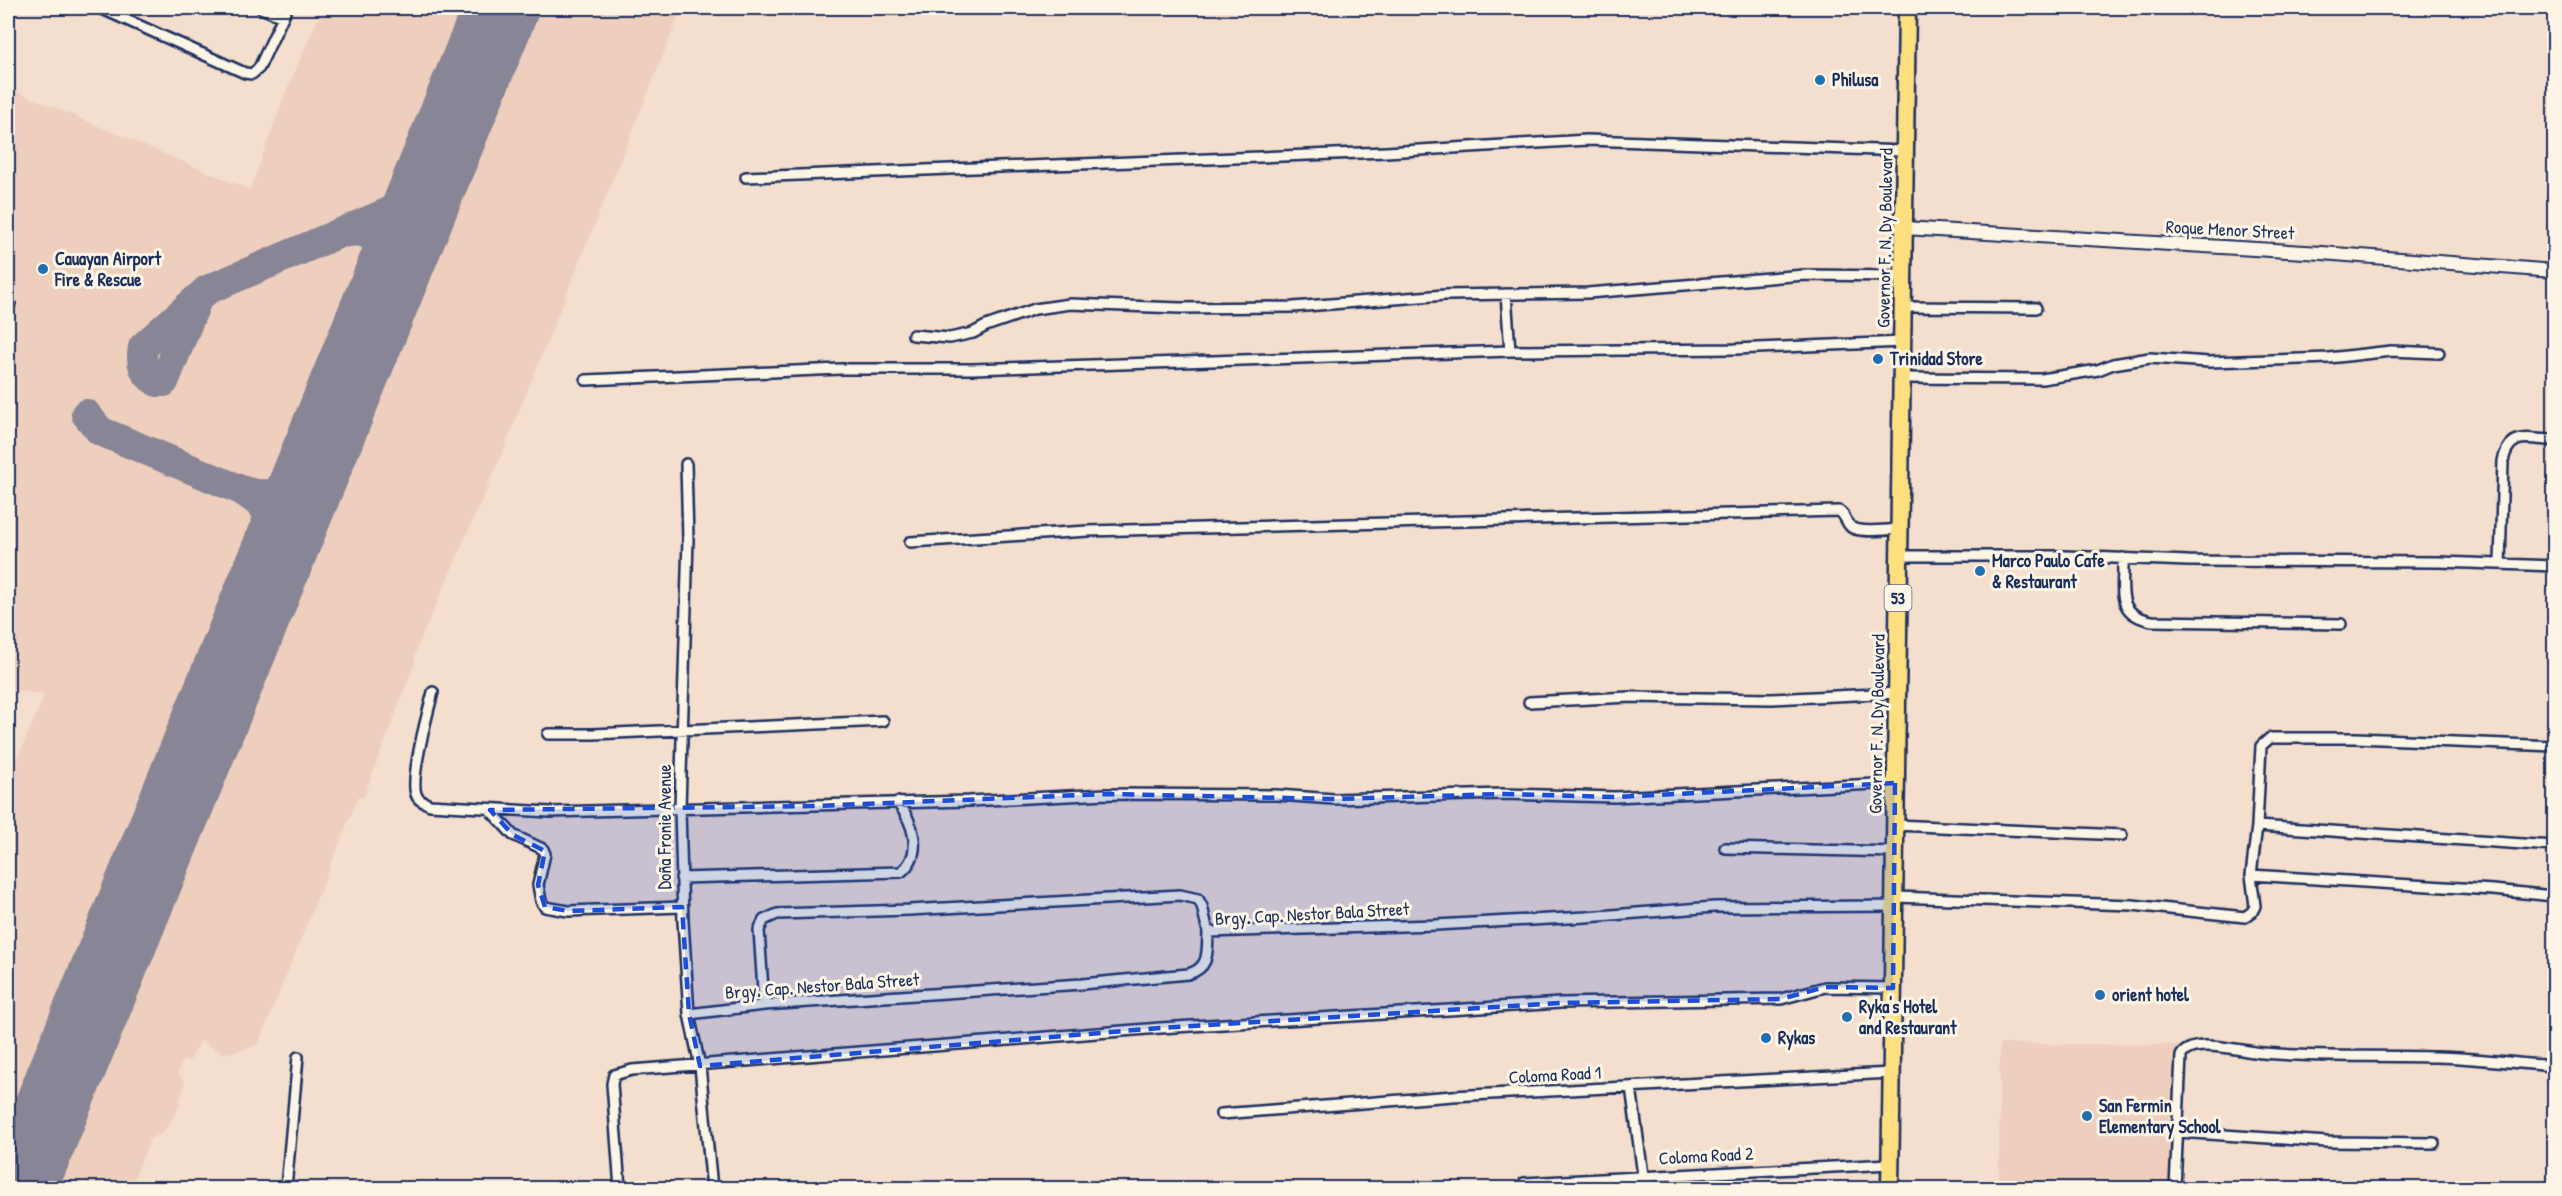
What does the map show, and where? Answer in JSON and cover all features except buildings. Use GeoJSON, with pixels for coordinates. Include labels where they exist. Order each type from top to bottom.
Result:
{"type":"FeatureCollection","features":[{"type":"Feature","properties":{"kind":"highway","name":"Governor F. N. Dy Boulevard"},"geometry":{"type":"LineString","coordinates":[[1890,1188],[1907,8]]}},
{"type":"Feature","properties":{"kind":"street"},"geometry":{"type":"LineString","coordinates":[[100,8],[244,73],[252,74],[259,68],[287,8]]}},
{"type":"Feature","properties":{"kind":"street"},"geometry":{"type":"LineString","coordinates":[[261,8],[283,17]]}},
{"type":"Feature","properties":{"kind":"street"},"geometry":{"type":"LineString","coordinates":[[746,177],[1374,153],[1587,140],[1905,151]]}},
{"type":"Feature","properties":{"kind":"street","name":"Roque Menor Street"},"geometry":{"type":"LineString","coordinates":[[1904,228],[2322,253],[2554,271]]}},
{"type":"Feature","properties":{"kind":"street"},"geometry":{"type":"LineString","coordinates":[[912,335],[950,338],[973,333],[986,326],[1035,309],[1070,304],[1180,308],[1293,308],[1445,295],[1588,293],[1804,275],[1903,276]]}},
{"type":"Feature","properties":{"kind":"street"},"geometry":{"type":"LineString","coordinates":[[1506,294],[1510,351]]}},
{"type":"Feature","properties":{"kind":"street"},"geometry":{"type":"LineString","coordinates":[[8,302],[10,303],[8,309]]}},
{"type":"Feature","properties":{"kind":"street"},"geometry":{"type":"LineString","coordinates":[[1902,307],[2036,309]]}},
{"type":"Feature","properties":{"kind":"street"},"geometry":{"type":"LineString","coordinates":[[586,380],[840,369],[973,369],[1510,351],[1735,349],[1903,342]]}},
{"type":"Feature","properties":{"kind":"street"},"geometry":{"type":"LineString","coordinates":[[1902,378],[2042,379],[2098,370],[2113,364],[2150,358],[2209,362],[2337,358],[2391,351],[2439,353]]}},
{"type":"Feature","properties":{"kind":"street"},"geometry":{"type":"LineString","coordinates":[[2500,564],[2503,460],[2509,443],[2519,439],[2554,440]]}},
{"type":"Feature","properties":{"kind":"street","name":"Doña Fronie Avenue"},"geometry":{"type":"LineString","coordinates":[[686,464],[688,539],[680,808],[682,907],[689,1014],[700,1066],[712,1188]]}},
{"type":"Feature","properties":{"kind":"street"},"geometry":{"type":"LineString","coordinates":[[910,542],[1088,531],[1781,511],[1839,511],[1843,513],[1849,525],[1858,530],[1900,529]]}},
{"type":"Feature","properties":{"kind":"street"},"geometry":{"type":"LineString","coordinates":[[1898,556],[2500,564],[2554,567]]}},
{"type":"Feature","properties":{"kind":"street"},"geometry":{"type":"LineString","coordinates":[[2123,558],[2126,606],[2137,618],[2152,621],[2341,624]]}},
{"type":"Feature","properties":{"kind":"street"},"geometry":{"type":"LineString","coordinates":[[434,693],[425,722],[415,782],[416,795],[422,801],[430,804],[490,810],[550,812],[815,806],[1179,793],[1334,799],[1503,794],[1614,798],[1895,783]]}},
{"type":"Feature","properties":{"kind":"street"},"geometry":{"type":"LineString","coordinates":[[1529,702],[1630,697],[1772,699],[1897,693]]}},
{"type":"Feature","properties":{"kind":"street"},"geometry":{"type":"LineString","coordinates":[[548,734],[884,721]]}},
{"type":"Feature","properties":{"kind":"street"},"geometry":{"type":"LineString","coordinates":[[2554,746],[2356,738],[2270,738],[2261,746],[2257,826],[2251,875],[2554,896]]}},
{"type":"Feature","properties":{"kind":"street"},"geometry":{"type":"LineString","coordinates":[[681,878],[901,872],[910,863],[914,843],[913,828],[908,816],[897,802]]}},
{"type":"Feature","properties":{"kind":"street"},"geometry":{"type":"LineString","coordinates":[[490,810],[513,835],[543,849],[545,854],[538,893],[545,907],[568,911],[682,907]]}},
{"type":"Feature","properties":{"kind":"street"},"geometry":{"type":"LineString","coordinates":[[1895,825],[2122,835]]}},
{"type":"Feature","properties":{"kind":"street"},"geometry":{"type":"LineString","coordinates":[[2257,826],[2554,846]]}},
{"type":"Feature","properties":{"kind":"street"},"geometry":{"type":"LineString","coordinates":[[1725,848],[1896,852]]}},
{"type":"Feature","properties":{"kind":"street","name":"Brgy. Cap. Nestor Bala Street"},"geometry":{"type":"LineString","coordinates":[[689,1014],[764,1005],[1071,985],[1188,974],[1201,969],[1205,963],[1208,932],[1435,925],[1714,907],[1895,901],[2132,905],[2245,917],[2252,912],[2255,906],[2251,875]]}},
{"type":"Feature","properties":{"kind":"street"},"geometry":{"type":"LineString","coordinates":[[764,1005],[759,930],[764,920],[777,914],[909,910],[1180,895],[1198,899],[1208,932]]}},
{"type":"Feature","properties":{"kind":"street"},"geometry":{"type":"LineString","coordinates":[[620,1188],[612,1084],[614,1075],[632,1070],[1160,1028],[1560,1002],[1781,999],[1825,987],[1893,988]]}},
{"type":"Feature","properties":{"kind":"street"},"geometry":{"type":"LineString","coordinates":[[2175,1188],[2181,1056],[2184,1049],[2190,1047],[2203,1045],[2263,1053],[2439,1057],[2554,1066]]}},
{"type":"Feature","properties":{"kind":"street"},"geometry":{"type":"LineString","coordinates":[[286,1188],[298,1057]]}},
{"type":"Feature","properties":{"kind":"street","name":"Coloma Road 1"},"geometry":{"type":"LineString","coordinates":[[1221,1114],[1453,1096],[1890,1073]]}},
{"type":"Feature","properties":{"kind":"street"},"geometry":{"type":"LineString","coordinates":[[1631,1087],[1643,1175]]}},
{"type":"Feature","properties":{"kind":"street"},"geometry":{"type":"LineString","coordinates":[[2178,1132],[2327,1142],[2434,1143]]}},
{"type":"Feature","properties":{"kind":"street","name":"Coloma Road 2"},"geometry":{"type":"LineString","coordinates":[[1524,1183],[1643,1175],[1890,1164]]}},
{"type":"Feature","properties":{"kind":"highlighted area"},"geometry":{"type":"Polygon","coordinates":[[[1895,783],[1893,988],[1825,987],[1781,999],[1560,1003],[1160,1028],[700,1066],[689,1014],[682,907],[568,911],[545,907],[538,885],[545,851],[513,835],[490,810],[815,806],[1107,794],[1334,799],[1503,794],[1615,797],[1895,783]]]}},
{"type":"Feature","properties":{"kind":"shaded area"},"geometry":{"type":"Polygon","coordinates":[[[323,8],[682,8],[500,458],[414,655],[415,662],[364,796],[358,797],[258,1045],[224,1054],[201,1041],[189,1061],[183,1060],[177,1074],[185,1081],[177,1112],[163,1132],[150,1139],[130,1188],[8,1188],[8,780],[45,695],[8,689],[8,88],[250,190],[285,94],[323,8]]]}},
{"type":"Feature","properties":{"kind":"shaded area","name":"San Fermin Elementary School"},"geometry":{"type":"Polygon","coordinates":[[[2000,1044],[2177,1045],[2171,1188],[1999,1187],[2000,1044]]]}},
{"type":"Feature","properties":{"kind":"taxiway"},"geometry":{"type":"LineString","coordinates":[[197,300],[164,382],[157,382],[148,375],[144,367],[143,347],[207,290],[410,203],[422,197],[428,187]]}},
{"type":"Feature","properties":{"kind":"taxiway"},"geometry":{"type":"LineString","coordinates":[[340,233],[358,231],[368,234],[393,254],[395,263],[389,281]]}},
{"type":"Feature","properties":{"kind":"taxiway"},"geometry":{"type":"LineString","coordinates":[[86,414],[100,431],[241,490],[262,506],[273,519],[280,535],[278,553],[267,580]]}},
{"type":"Feature","properties":{"kind":"taxiway"},"geometry":{"type":"LineString","coordinates":[[241,490],[264,494],[284,490],[302,478],[317,460]]}},
{"type":"Feature","properties":{"kind":"runway"},"geometry":{"type":"LineString","coordinates":[[19,1188],[501,8]]}},
{"type":"Feature","properties":{"kind":"place","name":"Philusa"},"geometry":{"type":"Point","coordinates":[1820,80]}},
{"type":"Feature","properties":{"kind":"place","name":"Cauayan Airport Fire & Rescue"},"geometry":{"type":"Point","coordinates":[43,269]}},
{"type":"Feature","properties":{"kind":"place","name":"Trinidad Store"},"geometry":{"type":"Point","coordinates":[1878,359]}},
{"type":"Feature","properties":{"kind":"place","name":"Marco Paulo Cafe & Restaurant"},"geometry":{"type":"Point","coordinates":[1980,571]}},
{"type":"Feature","properties":{"kind":"place","name":"orient hotel"},"geometry":{"type":"Point","coordinates":[2100,995]}},
{"type":"Feature","properties":{"kind":"place","name":"Ryka's Hotel and Restaurant"},"geometry":{"type":"Point","coordinates":[1847,1017]}},
{"type":"Feature","properties":{"kind":"place","name":"Rykas"},"geometry":{"type":"Point","coordinates":[1766,1038]}},
{"type":"Feature","properties":{"kind":"place","name":"San Fermin Elementary School"},"geometry":{"type":"Point","coordinates":[2087,1116]}}]}
